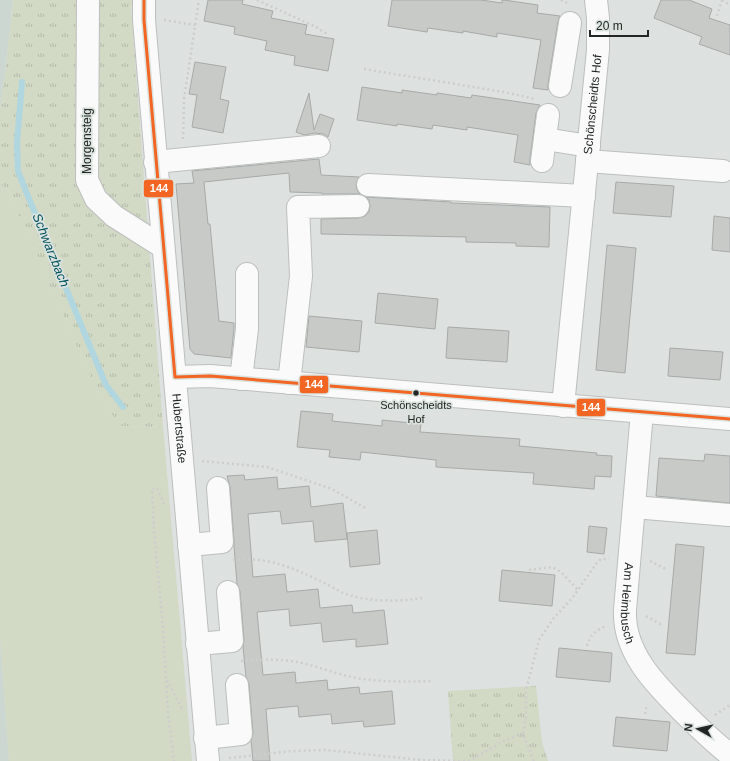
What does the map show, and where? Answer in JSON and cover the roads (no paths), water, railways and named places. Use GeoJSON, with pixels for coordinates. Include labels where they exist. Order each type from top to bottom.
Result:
{"type":"FeatureCollection","features":[{"type":"Feature","properties":{"kind":"street","name":"Morgensteig"},"geometry":{"type":"LineString","coordinates":[[88,0],[87,180],[96,199],[114,216],[162,247]]}},
{"type":"Feature","properties":{"kind":"street","name":"Schönscheidts Hof"},"geometry":{"type":"LineString","coordinates":[[563,406],[597,57],[598,18],[596,0]]}},
{"type":"Feature","properties":{"kind":"street","name":"Hubertstraße"},"geometry":{"type":"LineString","coordinates":[[144,10],[162,247],[175,377],[208,761]]}},
{"type":"Feature","properties":{"kind":"street"},"geometry":{"type":"LineString","coordinates":[[560,86],[570,23]]}},
{"type":"Feature","properties":{"kind":"street"},"geometry":{"type":"LineString","coordinates":[[566,52],[597,57]]}},
{"type":"Feature","properties":{"kind":"street"},"geometry":{"type":"LineString","coordinates":[[542,161],[545,139],[545,108]]}},
{"type":"Feature","properties":{"kind":"street"},"geometry":{"type":"LineString","coordinates":[[545,139],[588,154]]}},
{"type":"Feature","properties":{"kind":"street"},"geometry":{"type":"LineString","coordinates":[[155,162],[319,146]]}},
{"type":"Feature","properties":{"kind":"street","name":"Schönscheidts Hof"},"geometry":{"type":"LineString","coordinates":[[588,154],[723,171]]}},
{"type":"Feature","properties":{"kind":"street"},"geometry":{"type":"LineString","coordinates":[[368,185],[584,196]]}},
{"type":"Feature","properties":{"kind":"street"},"geometry":{"type":"LineString","coordinates":[[288,383],[301,276],[298,207],[358,206]]}},
{"type":"Feature","properties":{"kind":"street"},"geometry":{"type":"LineString","coordinates":[[241,378],[247,329],[247,274]]}},
{"type":"Feature","properties":{"kind":"street"},"geometry":{"type":"LineString","coordinates":[[175,377],[210,376],[241,378],[730,419]]}},
{"type":"Feature","properties":{"kind":"street","name":"Am Heimbusch"},"geometry":{"type":"LineString","coordinates":[[642,412],[625,617],[628,638],[639,662],[654,681],[713,741],[730,755]]}},
{"type":"Feature","properties":{"kind":"street"},"geometry":{"type":"LineString","coordinates":[[189,545],[222,542],[218,488]]}},
{"type":"Feature","properties":{"kind":"street"},"geometry":{"type":"LineString","coordinates":[[634,507],[729,515]]}},
{"type":"Feature","properties":{"kind":"street"},"geometry":{"type":"LineString","coordinates":[[198,644],[232,641],[228,592]]}},
{"type":"Feature","properties":{"kind":"street"},"geometry":{"type":"LineString","coordinates":[[205,738],[241,734],[237,685]]}},
{"type":"Feature","properties":{"kind":"waterway","name":"Schwarzbach"},"geometry":{"type":"LineString","coordinates":[[22,82],[17,143],[18,171],[106,385],[123,407]]}},
{"type":"Feature","properties":{"kind":"place","name":"Schönscheidts Hof"},"geometry":{"type":"Point","coordinates":[416,393]}}]}
